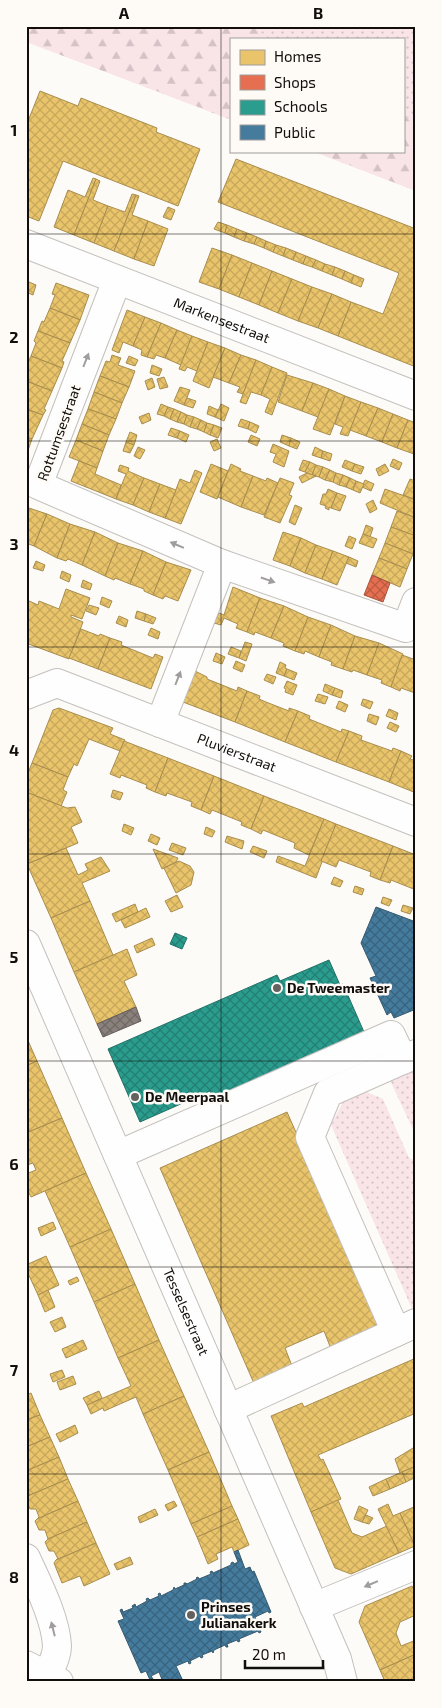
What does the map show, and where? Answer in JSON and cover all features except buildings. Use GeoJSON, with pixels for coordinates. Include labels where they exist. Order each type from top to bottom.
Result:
{"type":"FeatureCollection","features":[{"type":"Feature","properties":{"kind":"street","name":"Markensestraat"},"geometry":{"type":"LineString","coordinates":[[26,244],[416,396]]}},
{"type":"Feature","properties":{"kind":"street","name":"Rottumsestraat"},"geometry":{"type":"LineString","coordinates":[[117,280],[38,485],[222,564],[406,628],[416,602]]}},
{"type":"Feature","properties":{"kind":"street"},"geometry":{"type":"LineString","coordinates":[[160,723],[222,564]]}},
{"type":"Feature","properties":{"kind":"street","name":"Pluvierstraat"},"geometry":{"type":"LineString","coordinates":[[26,695],[58,683],[416,822]]}},
{"type":"Feature","properties":{"kind":"street","name":"Tesselsestraat"},"geometry":{"type":"LineString","coordinates":[[26,944],[337,1660],[343,1682]]}},
{"type":"Feature","properties":{"kind":"street"},"geometry":{"type":"LineString","coordinates":[[118,1155],[391,1035],[409,1057],[328,1093],[310,1137],[406,1328],[228,1409]]}},
{"type":"Feature","properties":{"kind":"street"},"geometry":{"type":"LineString","coordinates":[[26,1558],[42,1594],[54,1629],[57,1647],[54,1660],[44,1674]]}},
{"type":"Feature","properties":{"kind":"street"},"geometry":{"type":"LineString","coordinates":[[314,1607],[416,1565]]}},
{"type":"Feature","properties":{"kind":"green space"},"geometry":{"type":"Polygon","coordinates":[[[26,26],[416,26],[416,191],[315,152],[404,152],[404,38],[230,38],[230,120],[26,41],[26,26]]]}},
{"type":"Feature","properties":{"kind":"green space"},"geometry":{"type":"Polygon","coordinates":[[[26,26],[253,26],[268,38],[230,38],[230,119],[26,42],[26,26]]]}},
{"type":"Feature","properties":{"kind":"green space"},"geometry":{"type":"Polygon","coordinates":[[[404,115],[416,121],[416,191],[316,152],[404,152],[404,115]]]}},
{"type":"Feature","properties":{"kind":"green space"},"geometry":{"type":"Polygon","coordinates":[[[416,1062],[416,1136],[388,1076],[416,1062]]]}},
{"type":"Feature","properties":{"kind":"green space"},"geometry":{"type":"Polygon","coordinates":[[[362,1090],[383,1099],[409,1158],[416,1161],[416,1310],[413,1311],[331,1125],[345,1098],[362,1090]]]}},
{"type":"Feature","properties":{"kind":"place","name":"De Tweemaster"},"geometry":{"type":"Point","coordinates":[277,988]}},
{"type":"Feature","properties":{"kind":"place","name":"De Meerpaal"},"geometry":{"type":"Point","coordinates":[135,1097]}},
{"type":"Feature","properties":{"kind":"place","name":"Prinses Julianakerk"},"geometry":{"type":"Point","coordinates":[191,1615]}}]}
